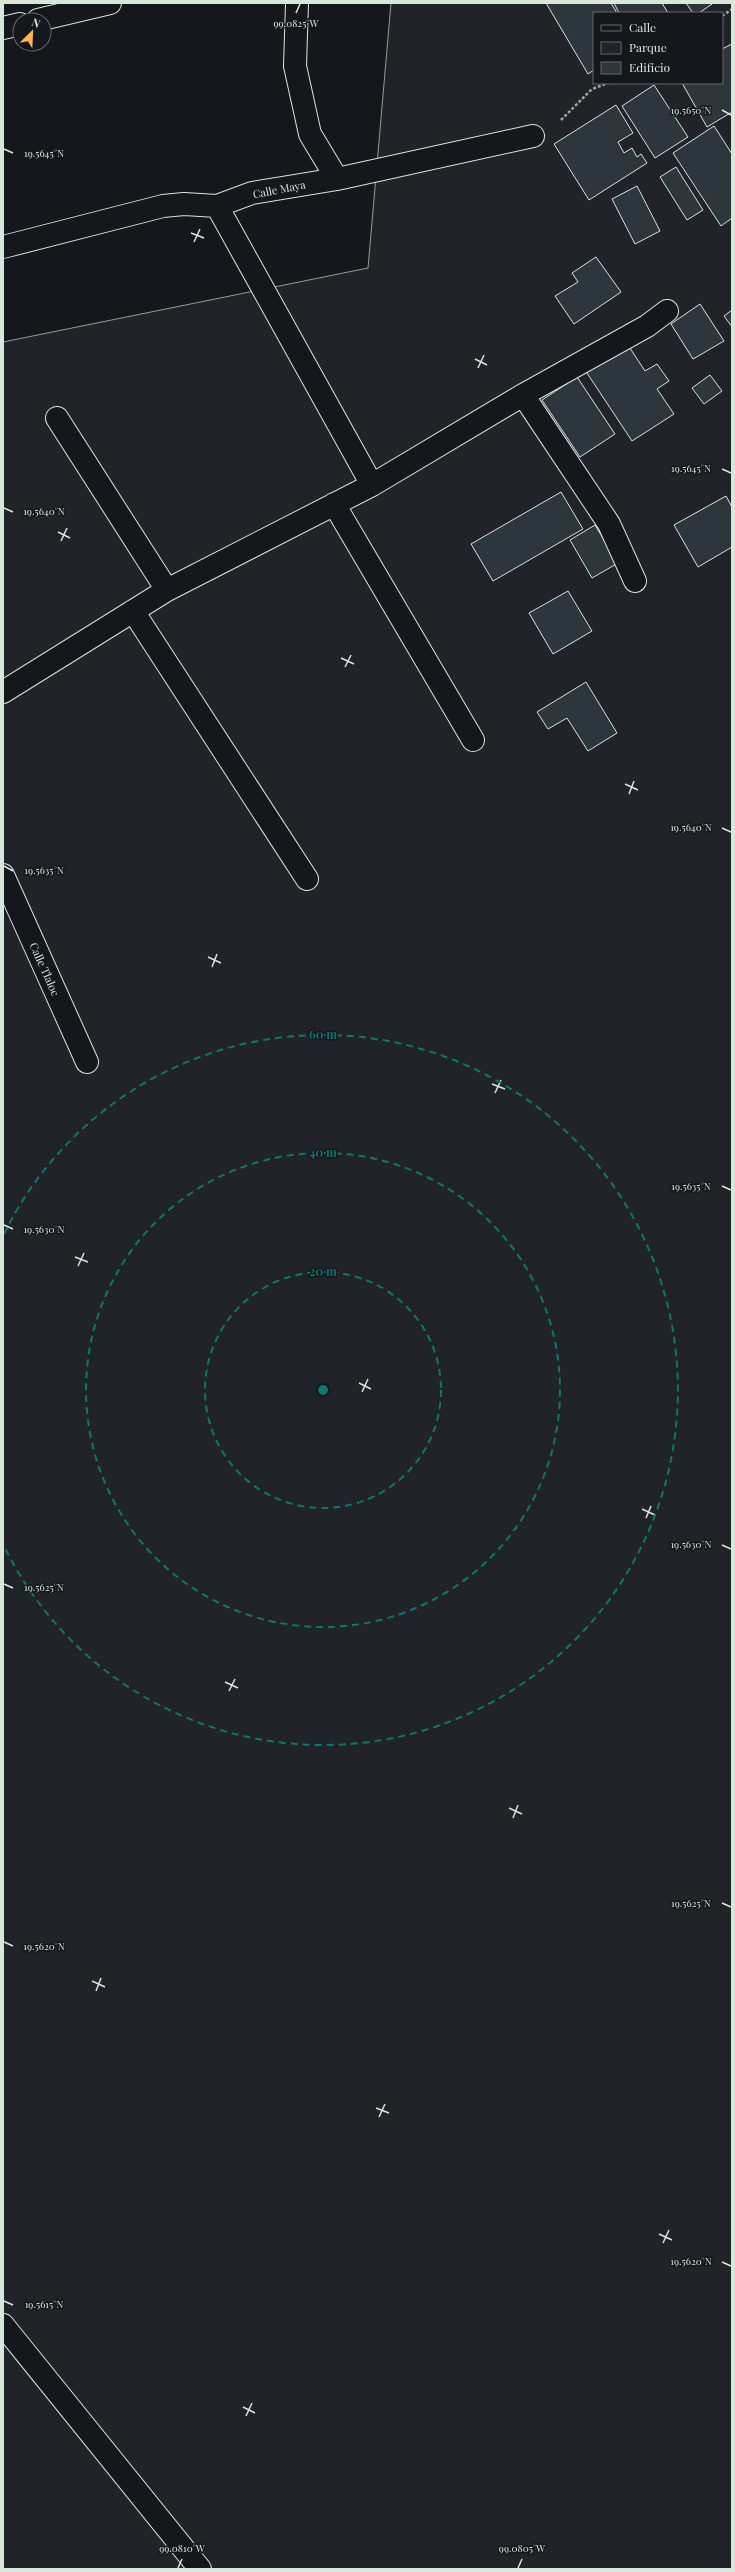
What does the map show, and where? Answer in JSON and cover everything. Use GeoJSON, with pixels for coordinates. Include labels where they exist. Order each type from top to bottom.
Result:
{"type":"FeatureCollection","features":[{"type":"Feature","properties":{"kind":"street"},"geometry":{"type":"LineString","coordinates":[[52,17],[110,3]]}},
{"type":"Feature","properties":{"kind":"street"},"geometry":{"type":"LineString","coordinates":[[297,3],[295,66],[301,96],[310,134],[337,178]]}},
{"type":"Feature","properties":{"kind":"street","name":"Calle Maya"},"geometry":{"type":"LineString","coordinates":[[3,247],[163,206],[184,204],[217,206],[252,193],[337,178],[533,136]]}},
{"type":"Feature","properties":{"kind":"street"},"geometry":{"type":"LineString","coordinates":[[217,206],[372,485]]}},
{"type":"Feature","properties":{"kind":"street"},"geometry":{"type":"LineString","coordinates":[[3,692],[167,590],[372,485],[523,395],[647,326],[667,311]]}},
{"type":"Feature","properties":{"kind":"street"},"geometry":{"type":"LineString","coordinates":[[523,395],[609,524],[635,582]]}},
{"type":"Feature","properties":{"kind":"street"},"geometry":{"type":"LineString","coordinates":[[57,418],[167,590]]}},
{"type":"Feature","properties":{"kind":"street"},"geometry":{"type":"LineString","coordinates":[[334,504],[473,740]]}},
{"type":"Feature","properties":{"kind":"street"},"geometry":{"type":"LineString","coordinates":[[133,611],[307,879]]}},
{"type":"Feature","properties":{"kind":"street","name":"Calle Tlaloc"},"geometry":{"type":"LineString","coordinates":[[3,875],[87,1062]]}},
{"type":"Feature","properties":{"kind":"street"},"geometry":{"type":"LineString","coordinates":[[3,2325],[200,2569]]}},
{"type":"Feature","properties":{"kind":"path"},"geometry":{"type":"LineString","coordinates":[[723,15],[732,9]]}},
{"type":"Feature","properties":{"kind":"path"},"geometry":{"type":"LineString","coordinates":[[533,136],[547,134],[592,89],[605,84]]}},
{"type":"Feature","properties":{"kind":"green space"},"geometry":{"type":"Polygon","coordinates":[[[391,3],[732,3],[732,2569],[3,2569],[3,342],[368,268],[391,3]]]}},
{"type":"Feature","properties":{"kind":"building"},"geometry":{"type":"Polygon","coordinates":[[[546,3],[611,3],[616,12],[593,12],[593,71],[588,74],[546,3]]]}},
{"type":"Feature","properties":{"kind":"building"},"geometry":{"type":"Polygon","coordinates":[[[614,3],[662,3],[667,12],[618,12],[614,3]]]}},
{"type":"Feature","properties":{"kind":"building"},"geometry":{"type":"Polygon","coordinates":[[[686,3],[712,3],[700,12],[692,12],[686,3]]]}},
{"type":"Feature","properties":{"kind":"building"},"geometry":{"type":"Polygon","coordinates":[[[732,44],[732,112],[707,127],[683,84],[723,84],[723,48],[732,44]]]}},
{"type":"Feature","properties":{"kind":"building"},"geometry":{"type":"Polygon","coordinates":[[[654,85],[688,137],[655,158],[622,106],[654,85]]]}},
{"type":"Feature","properties":{"kind":"building"},"geometry":{"type":"Polygon","coordinates":[[[616,105],[633,133],[618,142],[624,153],[632,148],[637,157],[641,154],[647,163],[589,200],[554,144],[616,105]]]}},
{"type":"Feature","properties":{"kind":"building"},"geometry":{"type":"Polygon","coordinates":[[[714,126],[732,154],[732,218],[721,226],[673,153],[714,126]]]}},
{"type":"Feature","properties":{"kind":"building"},"geometry":{"type":"Polygon","coordinates":[[[676,167],[703,210],[687,220],[660,177],[676,167]]]}},
{"type":"Feature","properties":{"kind":"building"},"geometry":{"type":"Polygon","coordinates":[[[637,186],[660,231],[635,244],[612,199],[637,186]]]}},
{"type":"Feature","properties":{"kind":"building"},"geometry":{"type":"Polygon","coordinates":[[[596,257],[621,292],[574,324],[555,296],[578,282],[572,273],[596,257]]]}},
{"type":"Feature","properties":{"kind":"building"},"geometry":{"type":"Polygon","coordinates":[[[700,304],[724,341],[693,359],[671,324],[700,304]]]}},
{"type":"Feature","properties":{"kind":"building"},"geometry":{"type":"Polygon","coordinates":[[[732,310],[732,327],[724,316],[732,310]]]}},
{"type":"Feature","properties":{"kind":"building"},"geometry":{"type":"Polygon","coordinates":[[[626,342],[645,371],[657,364],[669,381],[657,389],[674,414],[632,441],[585,370],[626,342]]]}},
{"type":"Feature","properties":{"kind":"building"},"geometry":{"type":"Polygon","coordinates":[[[710,375],[722,391],[704,404],[692,388],[710,375]]]}},
{"type":"Feature","properties":{"kind":"building"},"geometry":{"type":"Polygon","coordinates":[[[577,377],[615,434],[580,457],[542,400],[577,377]]]}},
{"type":"Feature","properties":{"kind":"building"},"geometry":{"type":"Polygon","coordinates":[[[561,492],[583,529],[493,581],[471,544],[561,492]]]}},
{"type":"Feature","properties":{"kind":"building"},"geometry":{"type":"Polygon","coordinates":[[[726,496],[732,507],[732,547],[698,567],[674,525],[726,496]]]}},
{"type":"Feature","properties":{"kind":"building"},"geometry":{"type":"Polygon","coordinates":[[[595,525],[618,563],[592,578],[570,540],[595,525]]]}},
{"type":"Feature","properties":{"kind":"building"},"geometry":{"type":"Polygon","coordinates":[[[568,591],[592,631],[553,654],[529,613],[568,591]]]}},
{"type":"Feature","properties":{"kind":"building"},"geometry":{"type":"Polygon","coordinates":[[[586,682],[617,733],[588,751],[567,718],[548,729],[537,712],[586,682]]]}}]}
